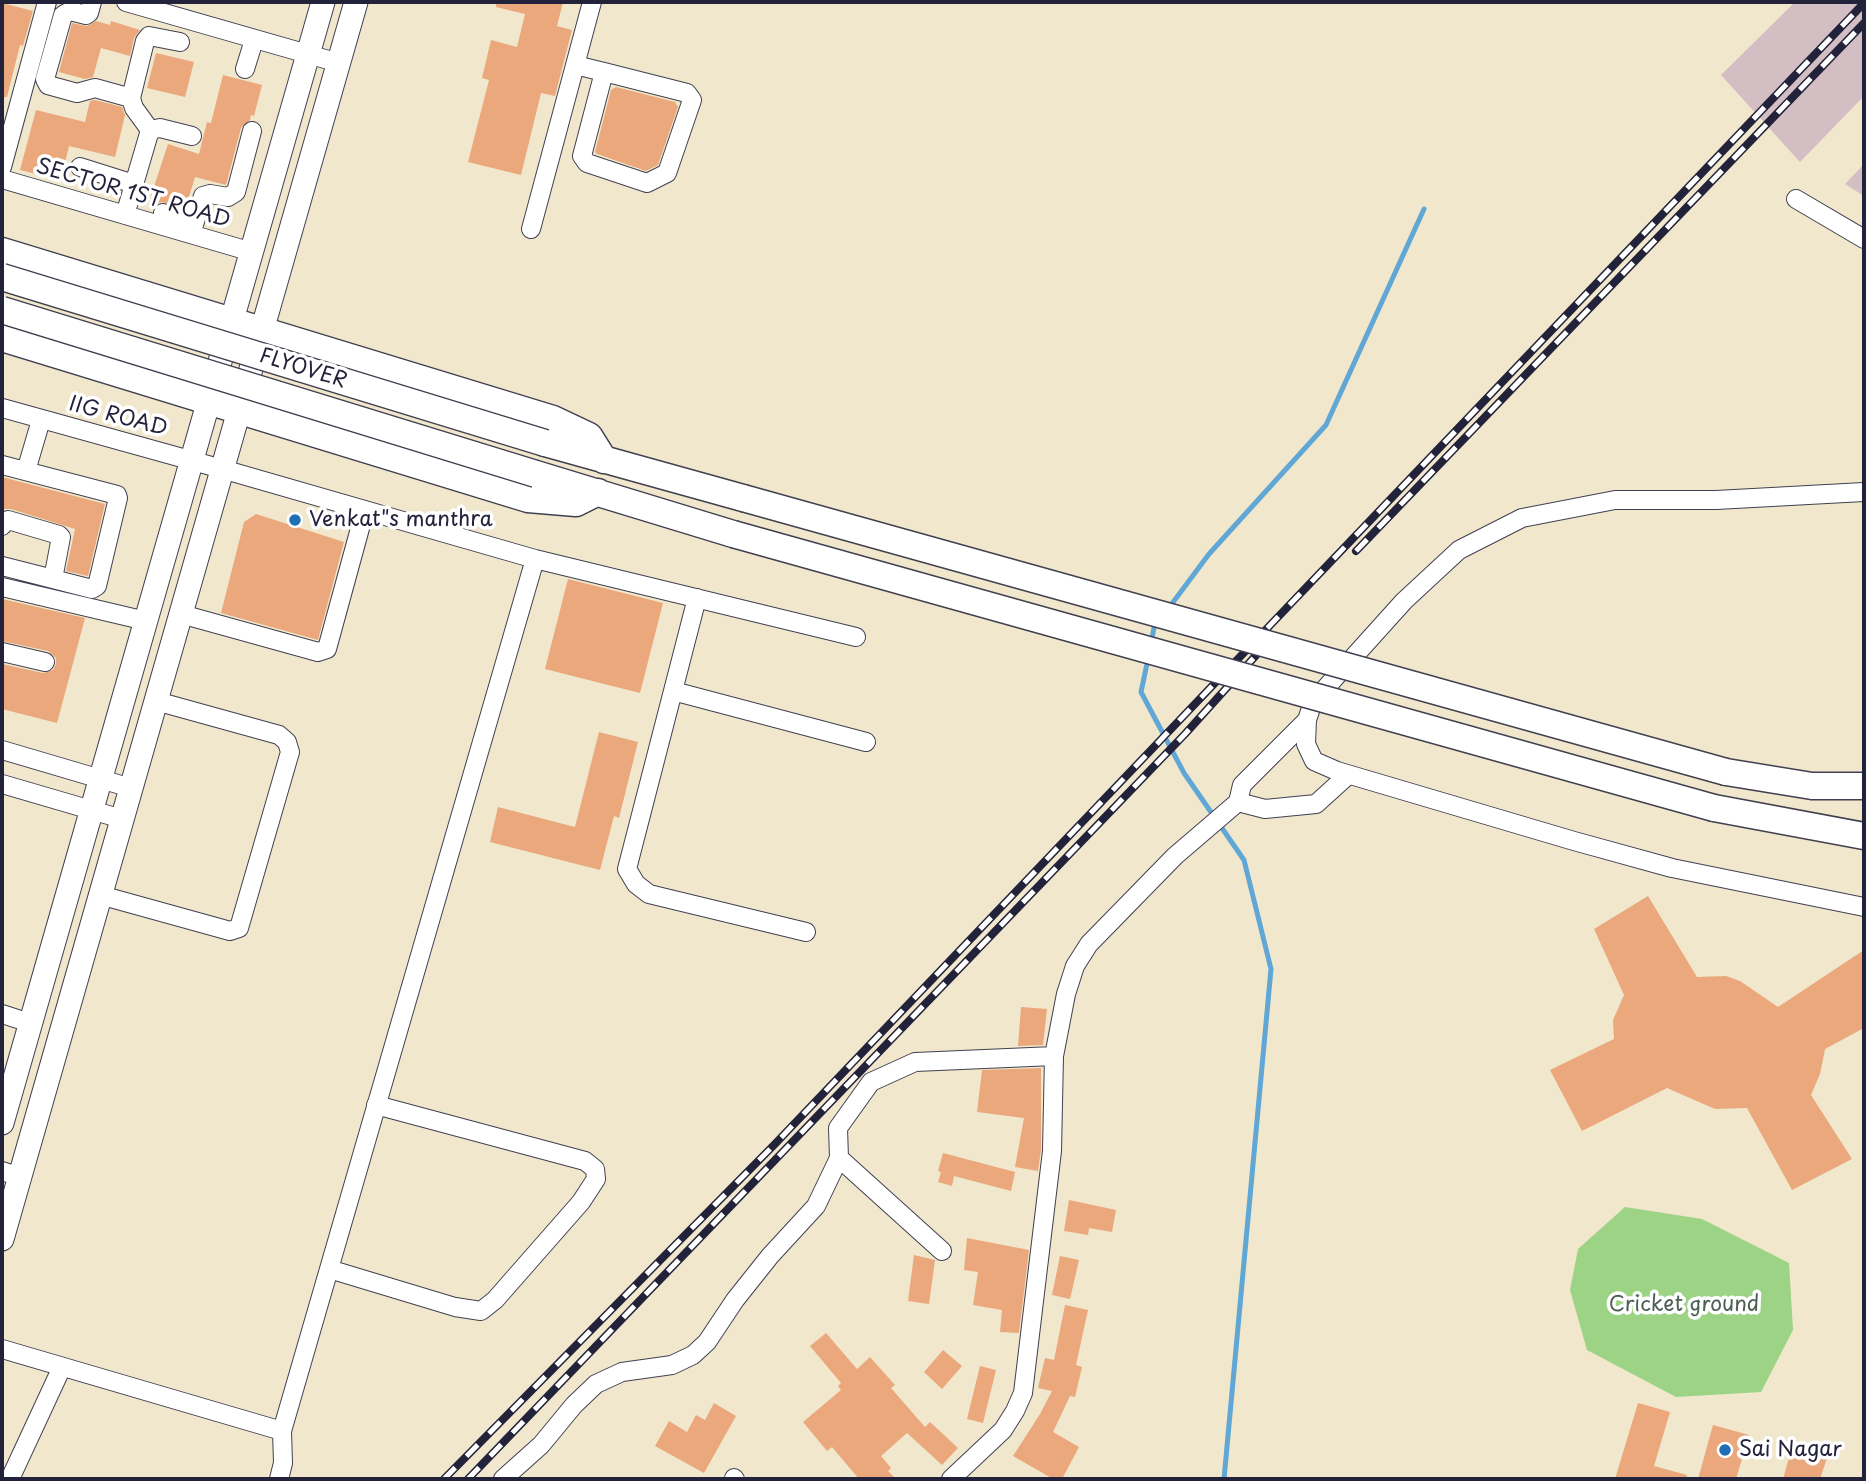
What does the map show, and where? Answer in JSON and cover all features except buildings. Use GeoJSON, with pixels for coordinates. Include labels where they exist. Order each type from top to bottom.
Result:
{"type":"FeatureCollection","features":[{"type":"Feature","properties":{"kind":"highway"},"geometry":{"type":"LineString","coordinates":[[2,251],[553,419],[589,436],[604,460]]}},
{"type":"Feature","properties":{"kind":"highway","name":"FLYOVER"},"geometry":{"type":"LineString","coordinates":[[2,277],[604,460],[1726,772],[1812,786],[1864,786]]}},
{"type":"Feature","properties":{"kind":"highway","name":"FLYOVER"},"geometry":{"type":"LineString","coordinates":[[2,310],[733,534],[1714,808],[1864,835]]}},
{"type":"Feature","properties":{"kind":"highway"},"geometry":{"type":"LineString","coordinates":[[2,338],[528,499],[576,503],[598,492]]}},
{"type":"Feature","properties":{"kind":"main road"},"geometry":{"type":"LineString","coordinates":[[2,1123],[323,2]]}},
{"type":"Feature","properties":{"kind":"main road"},"geometry":{"type":"LineString","coordinates":[[2,1239],[11,1174],[100,895],[356,2]]}},
{"type":"Feature","properties":{"kind":"street"},"geometry":{"type":"LineString","coordinates":[[2,167],[47,2]]}},
{"type":"Feature","properties":{"kind":"street"},"geometry":{"type":"LineString","coordinates":[[92,2],[86,15],[70,11],[63,15],[44,79],[48,85],[76,93],[95,88],[131,98]]}},
{"type":"Feature","properties":{"kind":"street"},"geometry":{"type":"LineString","coordinates":[[126,2],[339,62]]}},
{"type":"Feature","properties":{"kind":"street"},"geometry":{"type":"LineString","coordinates":[[531,229],[592,2]]}},
{"type":"Feature","properties":{"kind":"street"},"geometry":{"type":"LineString","coordinates":[[150,130],[134,108],[131,98],[145,41],[149,36],[180,42]]}},
{"type":"Feature","properties":{"kind":"street"},"geometry":{"type":"LineString","coordinates":[[245,69],[254,40]]}},
{"type":"Feature","properties":{"kind":"street"},"geometry":{"type":"LineString","coordinates":[[575,65],[604,72],[687,93],[692,100],[667,173],[647,183],[587,163],[582,156],[604,72]]}},
{"type":"Feature","properties":{"kind":"street"},"geometry":{"type":"LineString","coordinates":[[150,130],[160,128],[192,136]]}},
{"type":"Feature","properties":{"kind":"street"},"geometry":{"type":"LineString","coordinates":[[125,215],[150,130]]}},
{"type":"Feature","properties":{"kind":"street"},"geometry":{"type":"LineString","coordinates":[[191,234],[203,196],[210,194],[228,197],[236,192],[252,131]]}},
{"type":"Feature","properties":{"kind":"street"},"geometry":{"type":"LineString","coordinates":[[80,167],[134,184]]}},
{"type":"Feature","properties":{"kind":"street","name":"SECTOR 1ST ROAD"},"geometry":{"type":"LineString","coordinates":[[2,179],[252,252]]}},
{"type":"Feature","properties":{"kind":"street"},"geometry":{"type":"LineString","coordinates":[[1796,199],[1864,239]]}},
{"type":"Feature","properties":{"kind":"street"},"geometry":{"type":"LineString","coordinates":[[163,213],[183,219],[187,212],[198,209]]}},
{"type":"Feature","properties":{"kind":"street","name":"IIG ROAD"},"geometry":{"type":"LineString","coordinates":[[2,408],[535,559],[856,637]]}},
{"type":"Feature","properties":{"kind":"street"},"geometry":{"type":"LineString","coordinates":[[26,471],[41,419]]}},
{"type":"Feature","properties":{"kind":"street"},"geometry":{"type":"LineString","coordinates":[[2,465],[117,495],[118,498],[97,586],[92,589],[2,566]]}},
{"type":"Feature","properties":{"kind":"street"},"geometry":{"type":"LineString","coordinates":[[1864,492],[1716,500],[1615,500],[1521,518],[1459,550],[1404,601],[1313,702],[1307,720],[1306,744],[1314,761],[1348,775],[1672,868],[1864,907]]}},
{"type":"Feature","properties":{"kind":"street"},"geometry":{"type":"LineString","coordinates":[[181,614],[318,652],[327,649],[365,510]]}},
{"type":"Feature","properties":{"kind":"street"},"geometry":{"type":"LineString","coordinates":[[2,526],[3,522],[8,520],[59,534],[61,537],[53,579]]}},
{"type":"Feature","properties":{"kind":"street"},"geometry":{"type":"LineString","coordinates":[[279,1479],[283,1462],[282,1431],[535,559]]}},
{"type":"Feature","properties":{"kind":"street"},"geometry":{"type":"LineString","coordinates":[[2,587],[146,621]]}},
{"type":"Feature","properties":{"kind":"street"},"geometry":{"type":"LineString","coordinates":[[697,598],[627,869],[636,884],[649,894],[806,932]]}},
{"type":"Feature","properties":{"kind":"street"},"geometry":{"type":"LineString","coordinates":[[2,652],[45,663]]}},
{"type":"Feature","properties":{"kind":"street"},"geometry":{"type":"LineString","coordinates":[[673,691],[866,742]]}},
{"type":"Feature","properties":{"kind":"street"},"geometry":{"type":"LineString","coordinates":[[100,895],[230,932],[239,928],[290,752],[287,741],[279,735],[156,701]]}},
{"type":"Feature","properties":{"kind":"street"},"geometry":{"type":"LineString","coordinates":[[951,1479],[1003,1430],[1023,1393],[1052,1151],[1054,1056],[1066,994],[1075,966],[1089,944],[1175,856],[1235,804],[1242,785],[1307,720]]}},
{"type":"Feature","properties":{"kind":"street"},"geometry":{"type":"LineString","coordinates":[[2,750],[131,788]]}},
{"type":"Feature","properties":{"kind":"street"},"geometry":{"type":"LineString","coordinates":[[1235,804],[1265,809],[1316,804],[1348,775]]}},
{"type":"Feature","properties":{"kind":"street"},"geometry":{"type":"LineString","coordinates":[[2,783],[122,819]]}},
{"type":"Feature","properties":{"kind":"street"},"geometry":{"type":"LineString","coordinates":[[2,1014],[30,1023]]}},
{"type":"Feature","properties":{"kind":"street"},"geometry":{"type":"LineString","coordinates":[[503,1479],[541,1444],[596,1384],[622,1371],[672,1365],[693,1355],[707,1342],[742,1291],[816,1206],[839,1158],[838,1128],[872,1082],[915,1062],[1054,1056]]}},
{"type":"Feature","properties":{"kind":"street"},"geometry":{"type":"LineString","coordinates":[[329,1269],[455,1307],[481,1311],[495,1300],[581,1202],[596,1179],[595,1169],[585,1161],[376,1105]]}},
{"type":"Feature","properties":{"kind":"street"},"geometry":{"type":"LineString","coordinates":[[839,1158],[942,1251]]}},
{"type":"Feature","properties":{"kind":"street"},"geometry":{"type":"LineString","coordinates":[[2,1349],[282,1431]]}},
{"type":"Feature","properties":{"kind":"street"},"geometry":{"type":"LineString","coordinates":[[10,1479],[62,1367]]}},
{"type":"Feature","properties":{"kind":"shaded area"},"geometry":{"type":"Polygon","coordinates":[[[1795,2],[1864,2],[1864,96],[1800,162],[1721,75],[1795,2]]]}},
{"type":"Feature","properties":{"kind":"shaded area"},"geometry":{"type":"Polygon","coordinates":[[[1864,164],[1864,196],[1845,184],[1864,164]]]}},
{"type":"Feature","properties":{"kind":"green space","name":"Cricket ground"},"geometry":{"type":"Polygon","coordinates":[[[1625,1207],[1702,1219],[1789,1263],[1793,1330],[1761,1392],[1676,1397],[1587,1350],[1570,1290],[1578,1249],[1625,1207]]]}},
{"type":"Feature","properties":{"kind":"waterway"},"geometry":{"type":"LineString","coordinates":[[1168,609],[1209,554],[1326,425],[1424,209]]}},
{"type":"Feature","properties":{"kind":"waterway"},"geometry":{"type":"LineString","coordinates":[[1151,643],[1154,628],[1158,623]]}},
{"type":"Feature","properties":{"kind":"waterway"},"geometry":{"type":"LineString","coordinates":[[1148,659],[1141,692],[1184,773],[1244,860],[1271,969],[1224,1479]]}},
{"type":"Feature","properties":{"kind":"railway"},"geometry":{"type":"LineString","coordinates":[[444,1479],[774,1145],[1864,3]]}},
{"type":"Feature","properties":{"kind":"railway"},"geometry":{"type":"LineString","coordinates":[[1356,551],[1864,23]]}},
{"type":"Feature","properties":{"kind":"railway"},"geometry":{"type":"LineString","coordinates":[[468,1479],[1185,734],[1259,652]]}},
{"type":"Feature","properties":{"kind":"place","name":"Venkat\"s manthra"},"geometry":{"type":"Point","coordinates":[295,520]}},
{"type":"Feature","properties":{"kind":"place","name":"Sai Nagar"},"geometry":{"type":"Point","coordinates":[1725,1450]}}]}
